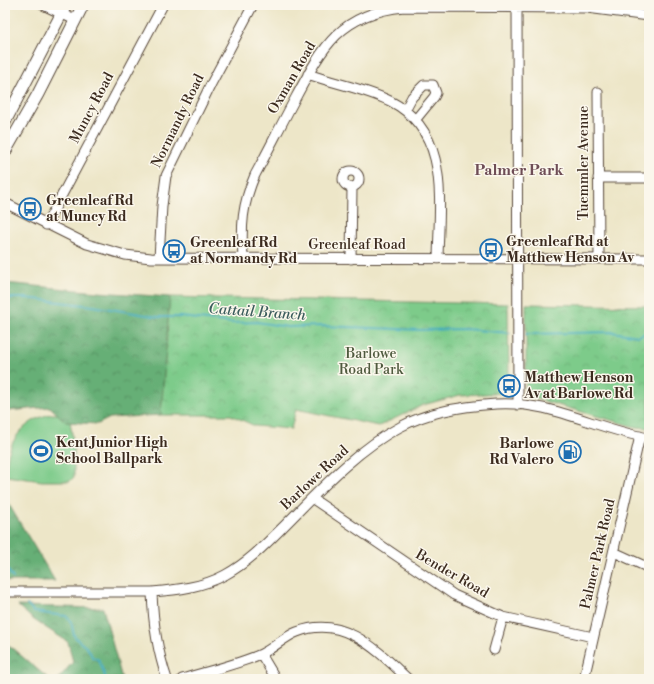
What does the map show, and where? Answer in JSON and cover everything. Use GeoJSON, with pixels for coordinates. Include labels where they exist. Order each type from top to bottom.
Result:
{"type":"FeatureCollection","features":[{"type":"Feature","properties":{"kind":"main road"},"geometry":{"type":"LineString","coordinates":[[5,152],[38,94],[82,5]]}},
{"type":"Feature","properties":{"kind":"main road"},"geometry":{"type":"LineString","coordinates":[[5,122],[64,9]]}},
{"type":"Feature","properties":{"kind":"street"},"geometry":{"type":"LineString","coordinates":[[43,5],[64,9],[75,20]]}},
{"type":"Feature","properties":{"kind":"street","name":"Muncy Road"},"geometry":{"type":"LineString","coordinates":[[46,225],[163,5]]}},
{"type":"Feature","properties":{"kind":"street","name":"Normandy Road"},"geometry":{"type":"LineString","coordinates":[[159,258],[162,206],[166,176],[210,84],[253,5]]}},
{"type":"Feature","properties":{"kind":"street"},"geometry":{"type":"LineString","coordinates":[[517,6],[518,405]]}},
{"type":"Feature","properties":{"kind":"street","name":"Oxman Road"},"geometry":{"type":"LineString","coordinates":[[243,258],[242,216],[247,195],[281,124],[317,58],[334,37],[347,26],[375,12],[404,7],[517,6],[587,8],[649,16]]}},
{"type":"Feature","properties":{"kind":"street"},"geometry":{"type":"LineString","coordinates":[[308,74],[379,96],[405,110],[416,119],[427,134],[436,158],[439,200],[438,259]]}},
{"type":"Feature","properties":{"kind":"street"},"geometry":{"type":"LineString","coordinates":[[405,110],[412,97],[424,84],[433,85],[435,88],[434,97],[416,119]]}},
{"type":"Feature","properties":{"kind":"street","name":"Tuemmler Avenue"},"geometry":{"type":"LineString","coordinates":[[598,92],[599,259]]}},
{"type":"Feature","properties":{"kind":"street"},"geometry":{"type":"LineString","coordinates":[[598,178],[649,178]]}},
{"type":"Feature","properties":{"kind":"street"},"geometry":{"type":"LineString","coordinates":[[351,259],[352,188]]}},
{"type":"Feature","properties":{"kind":"street","name":"Greenleaf Road"},"geometry":{"type":"LineString","coordinates":[[5,203],[73,238],[105,250],[124,255],[159,258],[649,259]]}},
{"type":"Feature","properties":{"kind":"street","name":"Barlowe Road"},"geometry":{"type":"LineString","coordinates":[[5,592],[152,592],[189,588],[224,576],[260,551],[313,498],[368,448],[401,426],[427,416],[455,408],[497,404],[546,409],[644,437]]}},
{"type":"Feature","properties":{"kind":"street","name":"Palmer Park Road"},"geometry":{"type":"LineString","coordinates":[[584,679],[592,637],[644,437]]}},
{"type":"Feature","properties":{"kind":"street","name":"Bender Road"},"geometry":{"type":"LineString","coordinates":[[313,498],[428,579],[454,595],[503,617],[592,637]]}},
{"type":"Feature","properties":{"kind":"street"},"geometry":{"type":"LineString","coordinates":[[614,552],[649,568]]}},
{"type":"Feature","properties":{"kind":"street"},"geometry":{"type":"LineString","coordinates":[[152,592],[153,622],[157,646],[167,679]]}},
{"type":"Feature","properties":{"kind":"street"},"geometry":{"type":"LineString","coordinates":[[494,650],[503,617]]}},
{"type":"Feature","properties":{"kind":"street"},"geometry":{"type":"LineString","coordinates":[[182,679],[261,654],[298,632],[323,626],[346,631],[360,637],[408,679]]}},
{"type":"Feature","properties":{"kind":"street"},"geometry":{"type":"LineString","coordinates":[[261,654],[276,679]]}},
{"type":"Feature","properties":{"kind":"green space"},"geometry":{"type":"Polygon","coordinates":[[[5,283],[170,297],[161,415],[110,418],[98,424],[66,422],[50,407],[8,411],[5,425],[5,283]]]}},
{"type":"Feature","properties":{"kind":"green space","name":"Barlowe Road Park"},"geometry":{"type":"Polygon","coordinates":[[[170,297],[508,304],[509,380],[507,393],[460,395],[423,405],[379,426],[296,409],[291,429],[255,426],[231,415],[161,415],[170,297]]]}},
{"type":"Feature","properties":{"kind":"green space"},"geometry":{"type":"Polygon","coordinates":[[[526,304],[649,306],[649,428],[635,427],[526,396],[526,304]]]}},
{"type":"Feature","properties":{"kind":"green space","name":"Kent Junior High School Ballpark"},"geometry":{"type":"Polygon","coordinates":[[[51,414],[69,414],[74,447],[74,477],[70,481],[42,481],[6,476],[8,455],[16,436],[31,422],[40,417],[51,414]]]}},
{"type":"Feature","properties":{"kind":"green space"},"geometry":{"type":"Polygon","coordinates":[[[5,498],[55,581],[5,581],[5,498]]]}},
{"type":"Feature","properties":{"kind":"green space"},"geometry":{"type":"Polygon","coordinates":[[[18,606],[103,608],[122,679],[58,679],[73,662],[68,642],[34,620],[18,606]]]}},
{"type":"Feature","properties":{"kind":"green space"},"geometry":{"type":"Polygon","coordinates":[[[6,643],[49,679],[5,679],[6,643]]]}},
{"type":"Feature","properties":{"kind":"waterway","name":"Cattail Branch"},"geometry":{"type":"LineString","coordinates":[[5,298],[26,298],[93,306],[158,317],[181,317],[233,323],[257,322],[288,327],[323,326],[420,330],[465,329],[510,333]]}},
{"type":"Feature","properties":{"kind":"waterway","name":"Cattail Branch"},"geometry":{"type":"LineString","coordinates":[[526,334],[612,332],[638,336],[649,332]]}},
{"type":"Feature","properties":{"kind":"waterway"},"geometry":{"type":"LineString","coordinates":[[5,566],[13,578]]}},
{"type":"Feature","properties":{"kind":"waterway"},"geometry":{"type":"LineString","coordinates":[[27,605],[34,612],[66,616],[69,618],[75,637],[87,648],[92,657],[99,660],[106,679]]}},
{"type":"Feature","properties":{"kind":"place","name":"Greenleaf Rd at Muncy Rd"},"geometry":{"type":"Point","coordinates":[30,209]}},
{"type":"Feature","properties":{"kind":"place","name":"Greenleaf Rd at Matthew Henson Av"},"geometry":{"type":"Point","coordinates":[491,250]}},
{"type":"Feature","properties":{"kind":"place","name":"Greenleaf Rd at Normandy Rd"},"geometry":{"type":"Point","coordinates":[174,251]}},
{"type":"Feature","properties":{"kind":"place","name":"Matthew Henson Av at Barlowe Rd"},"geometry":{"type":"Point","coordinates":[509,386]}},
{"type":"Feature","properties":{"kind":"place","name":"Kent Junior High School Ballpark"},"geometry":{"type":"Point","coordinates":[41,451]}},
{"type":"Feature","properties":{"kind":"place","name":"Barlowe Rd Valero"},"geometry":{"type":"Point","coordinates":[570,452]}},
{"type":"Feature","properties":{"kind":"district","name":"Palmer Park"},"geometry":{"type":"Point","coordinates":[519,170]}}]}
